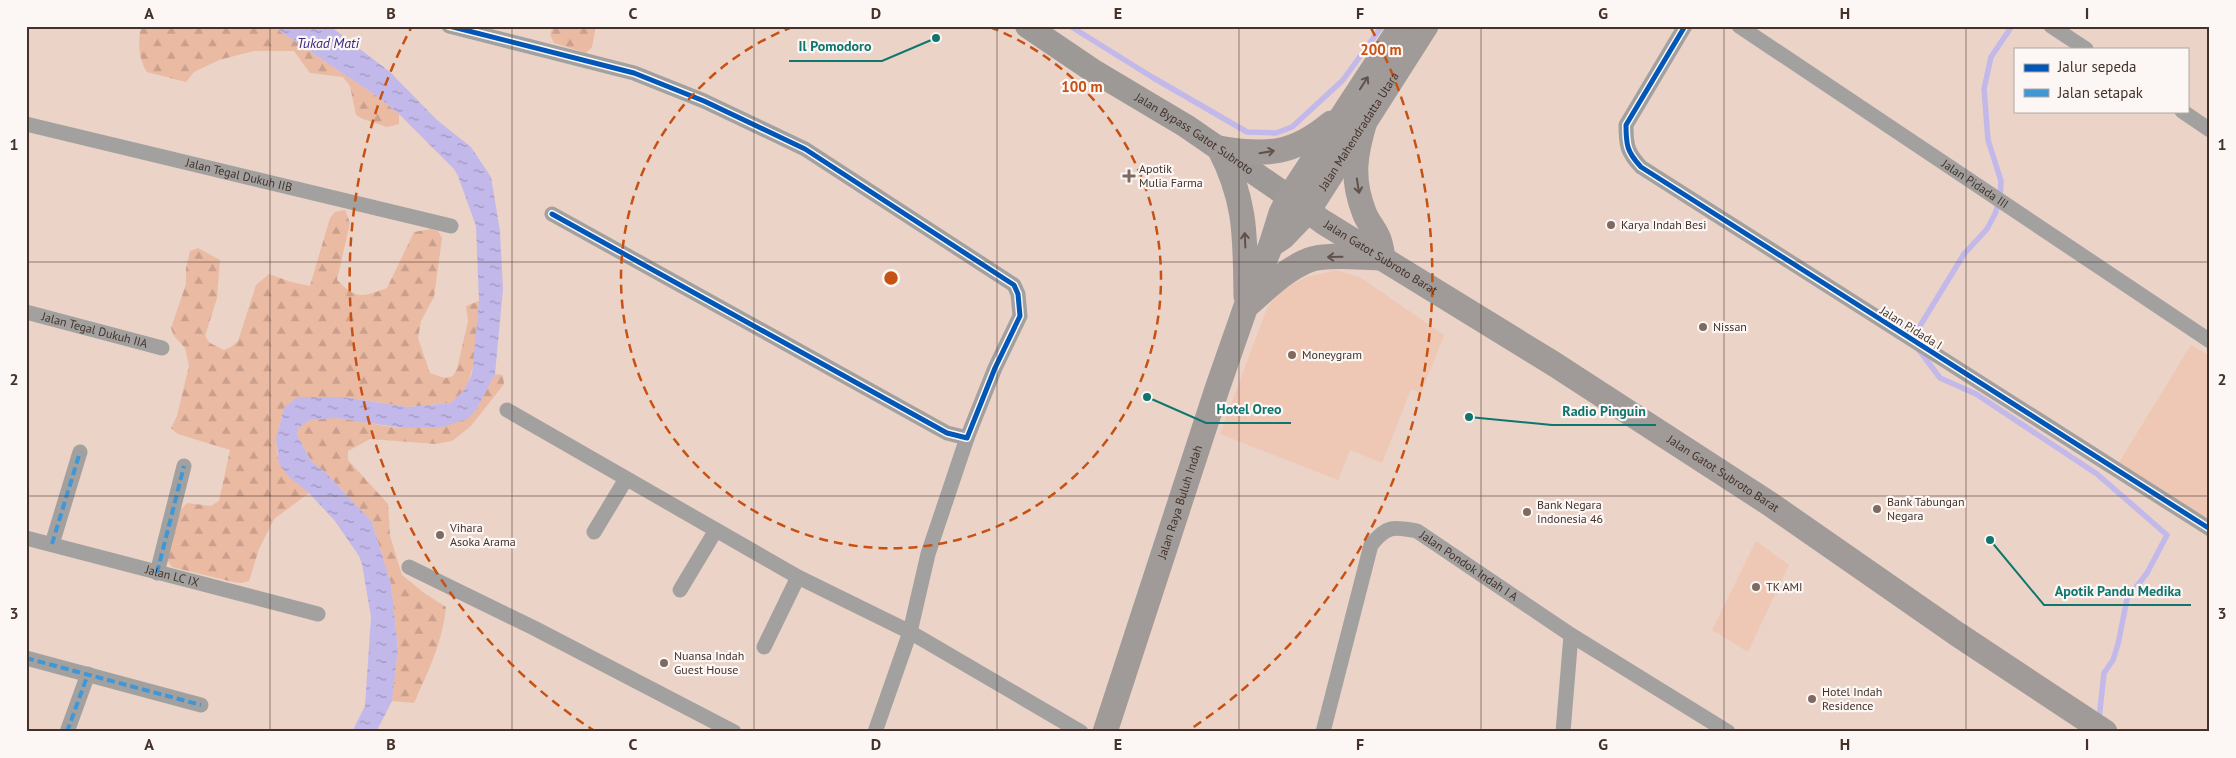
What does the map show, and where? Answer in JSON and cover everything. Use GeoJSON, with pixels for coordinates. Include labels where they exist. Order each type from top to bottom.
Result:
{"type":"FeatureCollection","features":[{"type":"Feature","properties":{"kind":"highway","name":"Jalan Mahendradatta Utara"},"geometry":{"type":"LineString","coordinates":[[1356,115],[1401,26]]}},
{"type":"Feature","properties":{"kind":"highway","name":"Jalan Mahendradatta Utara"},"geometry":{"type":"LineString","coordinates":[[1298,204],[1356,115],[1426,26]]}},
{"type":"Feature","properties":{"kind":"highway"},"geometry":{"type":"LineString","coordinates":[[1219,148],[1259,153],[1306,142],[1356,115],[1355,164],[1357,180],[1364,212],[1378,236],[1383,258],[1337,256],[1310,260],[1285,273],[1246,306]]}},
{"type":"Feature","properties":{"kind":"highway"},"geometry":{"type":"LineString","coordinates":[[1219,148],[1232,173],[1244,221],[1246,306]]}},
{"type":"Feature","properties":{"kind":"highway","name":"Jalan Raya Buluh Indah"},"geometry":{"type":"LineString","coordinates":[[1105,732],[1160,560],[1246,306],[1271,245],[1277,222],[1298,204]]}},
{"type":"Feature","properties":{"kind":"highway","name":"Jalan Gatot Subroto Barat"},"geometry":{"type":"LineString","coordinates":[[1298,204],[1554,364],[1770,504],[1957,634],[2105,732]]}},
{"type":"Feature","properties":{"kind":"main road","name":"Jalan Bypass Gatot Subroto"},"geometry":{"type":"LineString","coordinates":[[1027,26],[1092,70],[1219,148],[1298,204]]}},
{"type":"Feature","properties":{"kind":"street"},"geometry":{"type":"LineString","coordinates":[[449,26],[634,73],[704,101],[805,149],[1014,285],[1018,294],[1020,316],[995,368],[967,438],[928,554],[910,632],[875,732]]}},
{"type":"Feature","properties":{"kind":"street","name":"Jalan Pidada I"},"geometry":{"type":"LineString","coordinates":[[1685,26],[1626,126],[1626,142],[1630,155],[1641,167],[2210,529]]}},
{"type":"Feature","properties":{"kind":"street","name":"Jalan Pidada III"},"geometry":{"type":"LineString","coordinates":[[1739,26],[2210,341]]}},
{"type":"Feature","properties":{"kind":"street"},"geometry":{"type":"LineString","coordinates":[[2051,26],[2084,48]]}},
{"type":"Feature","properties":{"kind":"street"},"geometry":{"type":"LineString","coordinates":[[2183,112],[2210,130]]}},
{"type":"Feature","properties":{"kind":"street","name":"Jalan Tegal Dukuh IIB"},"geometry":{"type":"LineString","coordinates":[[26,124],[451,226]]}},
{"type":"Feature","properties":{"kind":"street"},"geometry":{"type":"LineString","coordinates":[[552,214],[947,433],[967,438]]}},
{"type":"Feature","properties":{"kind":"street","name":"Jalan Tegal Dukuh IIA"},"geometry":{"type":"LineString","coordinates":[[26,312],[162,348]]}},
{"type":"Feature","properties":{"kind":"street"},"geometry":{"type":"LineString","coordinates":[[507,410],[798,577],[910,632],[1081,732]]}},
{"type":"Feature","properties":{"kind":"street"},"geometry":{"type":"LineString","coordinates":[[52,544],[80,452]]}},
{"type":"Feature","properties":{"kind":"street"},"geometry":{"type":"LineString","coordinates":[[157,573],[184,466]]}},
{"type":"Feature","properties":{"kind":"street"},"geometry":{"type":"LineString","coordinates":[[594,532],[626,479]]}},
{"type":"Feature","properties":{"kind":"street","name":"Jalan Pondok Indah I A"},"geometry":{"type":"LineString","coordinates":[[1323,732],[1370,546],[1378,535],[1389,528],[1401,527],[1417,531],[1571,634],[1728,732]]}},
{"type":"Feature","properties":{"kind":"street"},"geometry":{"type":"LineString","coordinates":[[680,590],[716,530]]}},
{"type":"Feature","properties":{"kind":"street","name":"Jalan LC IX"},"geometry":{"type":"LineString","coordinates":[[26,538],[318,614]]}},
{"type":"Feature","properties":{"kind":"street"},"geometry":{"type":"LineString","coordinates":[[409,567],[534,628],[734,732]]}},
{"type":"Feature","properties":{"kind":"street"},"geometry":{"type":"LineString","coordinates":[[764,647],[798,577]]}},
{"type":"Feature","properties":{"kind":"street"},"geometry":{"type":"LineString","coordinates":[[1563,732],[1571,634]]}},
{"type":"Feature","properties":{"kind":"street"},"geometry":{"type":"LineString","coordinates":[[26,658],[201,705]]}},
{"type":"Feature","properties":{"kind":"street"},"geometry":{"type":"LineString","coordinates":[[67,732],[88,674]]}},
{"type":"Feature","properties":{"kind":"shaded area"},"geometry":{"type":"Polygon","coordinates":[[[1337,270],[1361,278],[1444,335],[1421,393],[1411,389],[1382,463],[1350,450],[1338,480],[1220,434],[1267,308],[1281,291],[1306,277],[1337,270]]]}},
{"type":"Feature","properties":{"kind":"shaded area"},"geometry":{"type":"Polygon","coordinates":[[[2191,345],[2210,356],[2210,520],[2118,464],[2191,345]]]}},
{"type":"Feature","properties":{"kind":"shaded area","name":"TK AMI"},"geometry":{"type":"Polygon","coordinates":[[[1756,541],[1789,565],[1748,652],[1712,630],[1756,541]]]}},
{"type":"Feature","properties":{"kind":"green space"},"geometry":{"type":"Polygon","coordinates":[[[141,26],[272,26],[378,97],[399,114],[399,124],[387,127],[356,115],[350,86],[343,77],[310,73],[294,51],[254,51],[219,60],[194,72],[186,82],[147,72],[140,50],[141,26]]]}},
{"type":"Feature","properties":{"kind":"green space"},"geometry":{"type":"Polygon","coordinates":[[[553,26],[596,26],[592,47],[586,53],[554,43],[550,35],[553,26]]]}},
{"type":"Feature","properties":{"kind":"green space"},"geometry":{"type":"Polygon","coordinates":[[[345,210],[350,223],[337,280],[355,294],[366,295],[387,288],[414,232],[431,229],[438,231],[442,238],[434,297],[421,321],[418,338],[430,373],[445,378],[453,376],[457,369],[468,321],[466,306],[479,301],[474,358],[467,386],[460,396],[451,403],[408,407],[343,397],[284,408],[277,436],[276,447],[278,456],[281,465],[309,493],[274,519],[259,549],[249,581],[233,582],[172,567],[168,561],[167,552],[181,509],[187,503],[211,506],[219,501],[230,450],[178,434],[171,428],[177,416],[189,366],[185,348],[174,336],[171,328],[186,284],[186,268],[190,251],[198,248],[220,260],[217,298],[205,336],[210,343],[224,350],[238,341],[256,285],[269,274],[310,286],[330,218],[335,212],[345,210]]]}},
{"type":"Feature","properties":{"kind":"green space"},"geometry":{"type":"Polygon","coordinates":[[[495,374],[503,375],[504,384],[471,426],[452,441],[436,444],[370,439],[348,451],[348,460],[388,504],[390,536],[402,575],[424,593],[446,607],[438,644],[414,703],[392,701],[398,649],[391,584],[372,522],[326,473],[311,461],[297,435],[299,427],[308,421],[320,418],[348,419],[401,428],[427,424],[476,410],[495,374]]]}},
{"type":"Feature","properties":{"kind":"water","name":"Tukad Mati"},"geometry":{"type":"Polygon","coordinates":[[[272,26],[330,26],[390,72],[437,120],[471,147],[491,177],[500,231],[503,289],[495,374],[476,410],[467,419],[442,427],[403,428],[336,418],[310,420],[299,427],[297,435],[311,461],[326,473],[372,522],[391,584],[398,649],[392,701],[376,732],[352,732],[365,706],[371,617],[362,564],[359,556],[335,521],[309,493],[289,477],[279,464],[276,439],[284,408],[297,397],[343,397],[408,407],[451,403],[464,390],[472,374],[479,301],[476,226],[454,169],[399,114],[378,97],[272,26]]]}},
{"type":"Feature","properties":{"kind":"waterway"},"geometry":{"type":"LineString","coordinates":[[1070,26],[1152,77],[1247,132],[1276,133],[1292,127],[1343,80],[1382,26]]}},
{"type":"Feature","properties":{"kind":"waterway"},"geometry":{"type":"LineString","coordinates":[[1916,339],[1915,334],[1964,254],[1987,229],[1995,214],[2000,198],[2001,181],[1988,140],[1984,89],[1991,57],[2012,26]]}},
{"type":"Feature","properties":{"kind":"waterway"},"geometry":{"type":"LineString","coordinates":[[1919,350],[1940,378],[1976,394],[2097,474],[2167,535],[2147,573],[2127,599],[2118,644],[2113,660],[2104,673],[2099,719]]}},
{"type":"Feature","properties":{"kind":"marked path"},"geometry":{"type":"LineString","coordinates":[[52,544],[80,452]]}},
{"type":"Feature","properties":{"kind":"marked path"},"geometry":{"type":"LineString","coordinates":[[157,573],[184,466]]}},
{"type":"Feature","properties":{"kind":"marked path"},"geometry":{"type":"LineString","coordinates":[[26,658],[201,705]]}},
{"type":"Feature","properties":{"kind":"marked path"},"geometry":{"type":"LineString","coordinates":[[67,732],[88,674]]}},
{"type":"Feature","properties":{"kind":"cycle path"},"geometry":{"type":"LineString","coordinates":[[449,26],[634,73],[704,101],[805,149],[1014,285],[1018,294],[1020,316],[995,368],[967,438],[947,433],[552,214]]}},
{"type":"Feature","properties":{"kind":"cycle path"},"geometry":{"type":"LineString","coordinates":[[1685,26],[1626,125],[1628,148],[1641,167],[2210,529]]}},
{"type":"Feature","properties":{"kind":"place","name":"Il Pomodoro"},"geometry":{"type":"Point","coordinates":[936,38]}},
{"type":"Feature","properties":{"kind":"place","name":"Apotik Mulia Farma"},"geometry":{"type":"Point","coordinates":[1129,176]}},
{"type":"Feature","properties":{"kind":"place","name":"Karya Indah Besi"},"geometry":{"type":"Point","coordinates":[1611,225]}},
{"type":"Feature","properties":{"kind":"place","name":"Nissan"},"geometry":{"type":"Point","coordinates":[1703,327]}},
{"type":"Feature","properties":{"kind":"place","name":"Moneygram"},"geometry":{"type":"Point","coordinates":[1292,355]}},
{"type":"Feature","properties":{"kind":"place","name":"Hotel Oreo"},"geometry":{"type":"Point","coordinates":[1147,397]}},
{"type":"Feature","properties":{"kind":"place","name":"Radio Pinguin"},"geometry":{"type":"Point","coordinates":[1469,417]}},
{"type":"Feature","properties":{"kind":"place","name":"Bank Tabungan Negara"},"geometry":{"type":"Point","coordinates":[1877,509]}},
{"type":"Feature","properties":{"kind":"place","name":"Bank Negara Indonesia 46"},"geometry":{"type":"Point","coordinates":[1527,512]}},
{"type":"Feature","properties":{"kind":"place","name":"Vihara Asoka Arama"},"geometry":{"type":"Point","coordinates":[440,535]}},
{"type":"Feature","properties":{"kind":"place","name":"Apotik Pandu Medika"},"geometry":{"type":"Point","coordinates":[1990,540]}},
{"type":"Feature","properties":{"kind":"place","name":"TK AMI"},"geometry":{"type":"Point","coordinates":[1756,587]}},
{"type":"Feature","properties":{"kind":"place","name":"Nuansa Indah Guest House"},"geometry":{"type":"Point","coordinates":[664,663]}},
{"type":"Feature","properties":{"kind":"place","name":"Hotel Indah Residence"},"geometry":{"type":"Point","coordinates":[1812,699]}}]}
